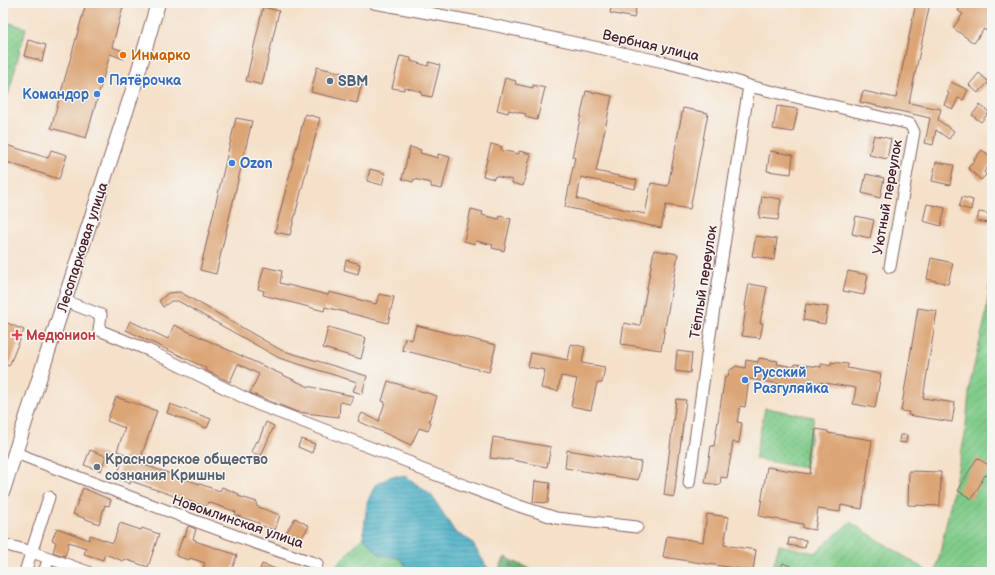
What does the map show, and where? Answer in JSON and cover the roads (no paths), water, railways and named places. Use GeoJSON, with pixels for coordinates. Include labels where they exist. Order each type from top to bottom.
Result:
{"type":"FeatureCollection","features":[{"type":"Feature","properties":{"kind":"main road","name":"Лесопарковая улица"},"geometry":{"type":"LineString","coordinates":[[3,490],[133,90],[158,3]]}},
{"type":"Feature","properties":{"kind":"street","name":"Вербная улица"},"geometry":{"type":"LineString","coordinates":[[374,3],[483,23],[664,62],[729,79],[749,86],[910,124],[914,132]]}},
{"type":"Feature","properties":{"kind":"street","name":"Тёплый переулок"},"geometry":{"type":"LineString","coordinates":[[689,483],[709,341],[749,86]]}},
{"type":"Feature","properties":{"kind":"street","name":"Уютный переулок"},"geometry":{"type":"LineString","coordinates":[[890,267],[914,132]]}},
{"type":"Feature","properties":{"kind":"street"},"geometry":{"type":"LineString","coordinates":[[65,301],[101,315],[99,330],[148,350],[257,404],[411,463],[418,468],[519,506],[556,518],[637,527]]}},
{"type":"Feature","properties":{"kind":"street","name":"Новомлинская улица"},"geometry":{"type":"LineString","coordinates":[[16,453],[168,512],[317,564]]}},
{"type":"Feature","properties":{"kind":"street"},"geometry":{"type":"LineString","coordinates":[[25,572],[49,497]]}},
{"type":"Feature","properties":{"kind":"street"},"geometry":{"type":"LineString","coordinates":[[3,544],[32,552],[88,572]]}},
{"type":"Feature","properties":{"kind":"street"},"geometry":{"type":"LineString","coordinates":[[44,572],[48,558]]}},
{"type":"Feature","properties":{"kind":"water"},"geometry":{"type":"Polygon","coordinates":[[[392,476],[406,476],[432,496],[455,532],[471,541],[490,572],[412,572],[399,558],[380,555],[363,537],[367,503],[375,485],[392,476]]]}},
{"type":"Feature","properties":{"kind":"place","name":"Инмарко"},"geometry":{"type":"Point","coordinates":[123,55]}},
{"type":"Feature","properties":{"kind":"place","name":"Пятёрочка"},"geometry":{"type":"Point","coordinates":[101,80]}},
{"type":"Feature","properties":{"kind":"place","name":"SBM"},"geometry":{"type":"Point","coordinates":[330,81]}},
{"type":"Feature","properties":{"kind":"place","name":"Командор"},"geometry":{"type":"Point","coordinates":[97,94]}},
{"type":"Feature","properties":{"kind":"place","name":"Ozon"},"geometry":{"type":"Point","coordinates":[232,163]}},
{"type":"Feature","properties":{"kind":"place","name":"Медюнион"},"geometry":{"type":"Point","coordinates":[17,335]}},
{"type":"Feature","properties":{"kind":"place","name":"Русский Разгуляйка"},"geometry":{"type":"Point","coordinates":[745,380]}},
{"type":"Feature","properties":{"kind":"place","name":"Красноярское общество сознания Кришны"},"geometry":{"type":"Point","coordinates":[97,467]}}]}
